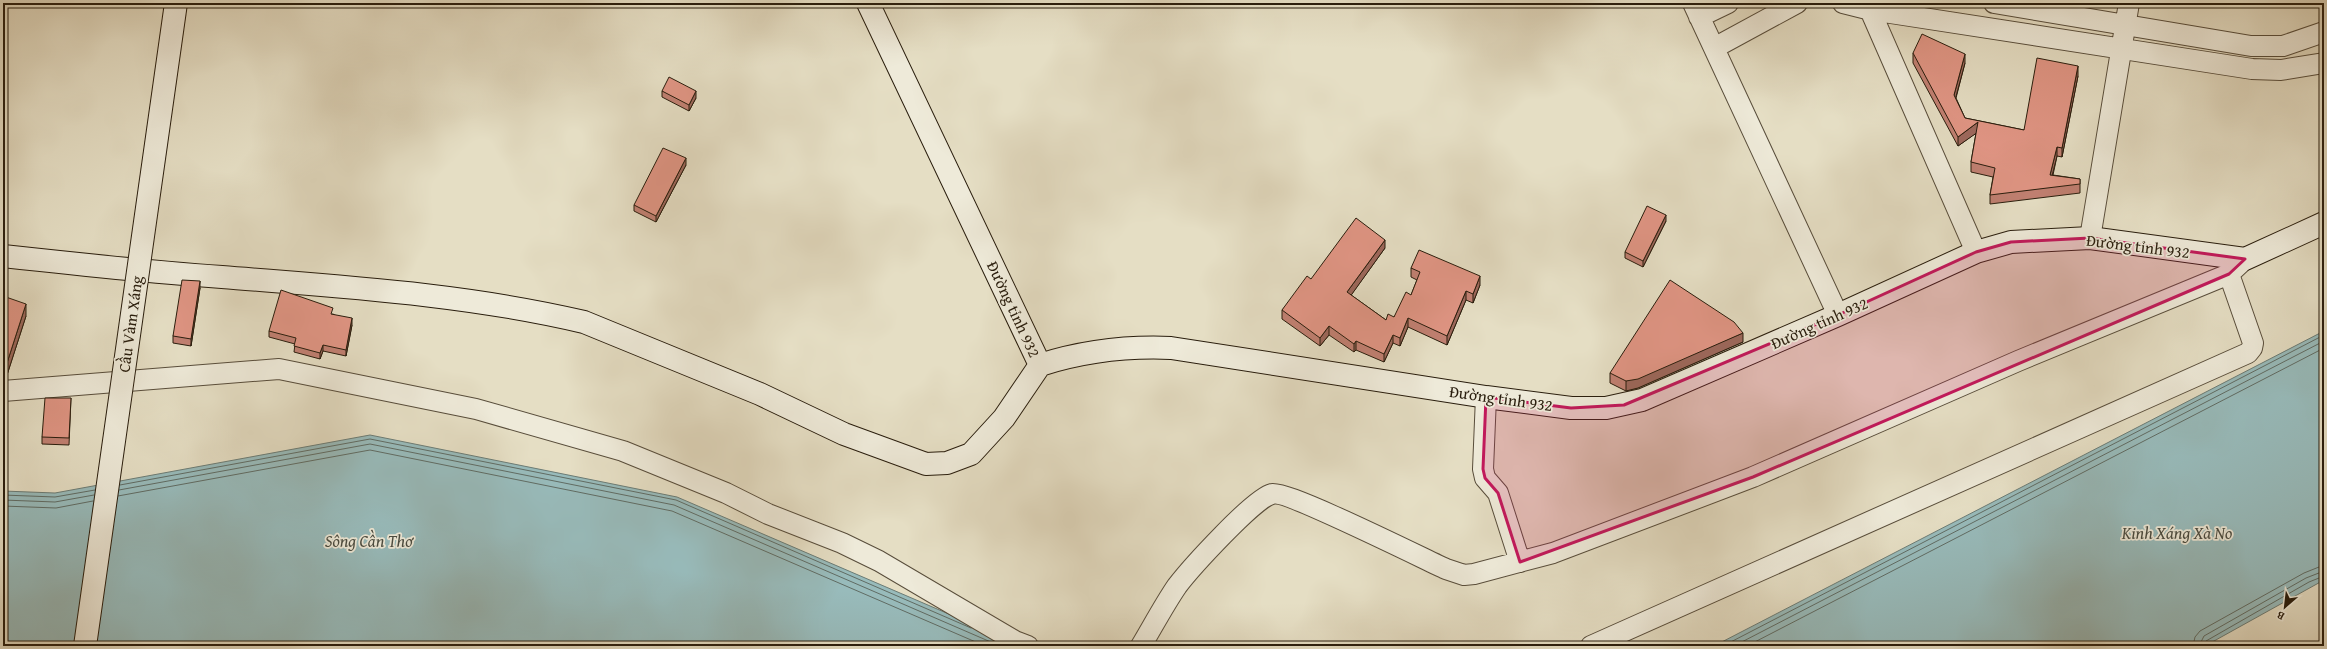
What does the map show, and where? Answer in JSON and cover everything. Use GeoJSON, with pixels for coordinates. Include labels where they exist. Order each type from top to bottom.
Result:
{"type":"FeatureCollection","features":[{"type":"Feature","properties":{"kind":"main road","name":"Cầu Vàm Xáng"},"geometry":{"type":"LineString","coordinates":[[85,646],[176,3]]}},
{"type":"Feature","properties":{"kind":"main road","name":"Đường tỉnh 932"},"geometry":{"type":"LineString","coordinates":[[868,3],[1040,365],[1093,351],[1120,348],[1171,348],[1486,397],[1571,408],[1606,408],[1642,400],[1838,315],[1976,252],[2011,242],[2090,238],[2245,259]]}},
{"type":"Feature","properties":{"kind":"main road"},"geometry":{"type":"LineString","coordinates":[[2245,259],[2324,223]]}},
{"type":"Feature","properties":{"kind":"main road"},"geometry":{"type":"LineString","coordinates":[[3,256],[221,277],[372,288],[503,304],[561,316],[598,328],[760,394],[844,434],[926,464],[947,464],[971,454],[1004,418],[1040,365]]}},
{"type":"Feature","properties":{"kind":"street"},"geometry":{"type":"LineString","coordinates":[[1728,3],[1696,10],[1838,315]]}},
{"type":"Feature","properties":{"kind":"street"},"geometry":{"type":"LineString","coordinates":[[1714,48],[1797,3]]}},
{"type":"Feature","properties":{"kind":"street"},"geometry":{"type":"LineString","coordinates":[[1843,3],[2121,50],[2252,69],[2281,70],[2324,63]]}},
{"type":"Feature","properties":{"kind":"street"},"geometry":{"type":"LineString","coordinates":[[1994,3],[2251,46],[2283,46],[2324,32]]}},
{"type":"Feature","properties":{"kind":"street"},"geometry":{"type":"LineString","coordinates":[[2090,238],[2129,3]]}},
{"type":"Feature","properties":{"kind":"street"},"geometry":{"type":"LineString","coordinates":[[1869,7],[1976,252]]}},
{"type":"Feature","properties":{"kind":"street"},"geometry":{"type":"LineString","coordinates":[[1141,646],[1176,587],[1187,574],[1238,520],[1258,502],[1272,494],[1280,494],[1319,509],[1401,548],[1464,575],[1485,572],[1553,553],[1753,477],[2011,364],[2229,274],[2245,259]]}},
{"type":"Feature","properties":{"kind":"street"},"geometry":{"type":"LineString","coordinates":[[1591,646],[2248,353],[2252,348],[2253,343],[2229,274]]}},
{"type":"Feature","properties":{"kind":"street"},"geometry":{"type":"LineString","coordinates":[[3,391],[279,369],[476,409],[623,451],[726,493],[768,514],[842,543],[879,561],[1009,637],[1028,646]]}},
{"type":"Feature","properties":{"kind":"street"},"geometry":{"type":"LineString","coordinates":[[1486,397],[1483,469],[1485,478],[1498,493],[1520,562]]}},
{"type":"Feature","properties":{"kind":"highlighted area"},"geometry":{"type":"Polygon","coordinates":[[[2090,238],[2245,259],[2229,274],[1753,477],[1520,562],[1498,493],[1485,478],[1483,469],[1486,397],[1571,408],[1624,405],[1838,315],[1976,252],[2011,242],[2090,238]]]}},
{"type":"Feature","properties":{"kind":"water","name":"Kinh Xáng Xà No"},"geometry":{"type":"Polygon","coordinates":[[[2324,331],[2324,580],[2205,646],[1714,646],[2324,331]]]}},
{"type":"Feature","properties":{"kind":"water","name":"Sông Cần Thơ"},"geometry":{"type":"Polygon","coordinates":[[[370,435],[677,497],[1023,646],[3,646],[3,491],[55,493],[370,435]]]}},
{"type":"Feature","properties":{"kind":"building"},"geometry":{"type":"Polygon","coordinates":[[[1922,34],[1965,54],[1954,95],[1965,118],[2024,130],[2037,58],[2078,66],[2062,148],[2057,147],[2050,175],[2080,179],[2080,184],[1990,195],[1995,168],[1971,162],[1978,122],[1958,137],[1913,53],[1922,34]]]}},
{"type":"Feature","properties":{"kind":"building"},"geometry":{"type":"Polygon","coordinates":[[[669,77],[696,91],[689,105],[662,91],[669,77]]]}},
{"type":"Feature","properties":{"kind":"building"},"geometry":{"type":"Polygon","coordinates":[[[663,148],[686,158],[656,216],[634,205],[663,148]]]}},
{"type":"Feature","properties":{"kind":"building"},"geometry":{"type":"Polygon","coordinates":[[[1647,206],[1666,215],[1643,261],[1625,252],[1647,206]]]}},
{"type":"Feature","properties":{"kind":"building"},"geometry":{"type":"Polygon","coordinates":[[[1356,218],[1385,240],[1347,292],[1386,320],[1388,314],[1394,317],[1406,292],[1411,295],[1420,272],[1411,268],[1419,250],[1480,276],[1473,294],[1466,291],[1447,336],[1408,318],[1400,338],[1393,335],[1384,354],[1356,341],[1354,344],[1329,326],[1320,338],[1282,310],[1307,276],[1311,279],[1356,218]]]}},
{"type":"Feature","properties":{"kind":"building"},"geometry":{"type":"Polygon","coordinates":[[[182,280],[200,281],[191,339],[173,336],[182,280]]]}},
{"type":"Feature","properties":{"kind":"building"},"geometry":{"type":"Polygon","coordinates":[[[1670,280],[1734,322],[1743,333],[1638,379],[1626,381],[1610,373],[1670,280]]]}},
{"type":"Feature","properties":{"kind":"building"},"geometry":{"type":"Polygon","coordinates":[[[281,290],[333,308],[331,314],[352,318],[346,350],[323,345],[320,353],[294,346],[296,338],[269,331],[281,290]]]}},
{"type":"Feature","properties":{"kind":"building"},"geometry":{"type":"Polygon","coordinates":[[[3,296],[26,304],[6,366],[3,365],[3,296]]]}},
{"type":"Feature","properties":{"kind":"building"},"geometry":{"type":"Polygon","coordinates":[[[45,398],[71,398],[69,438],[42,437],[45,398]]]}}]}
